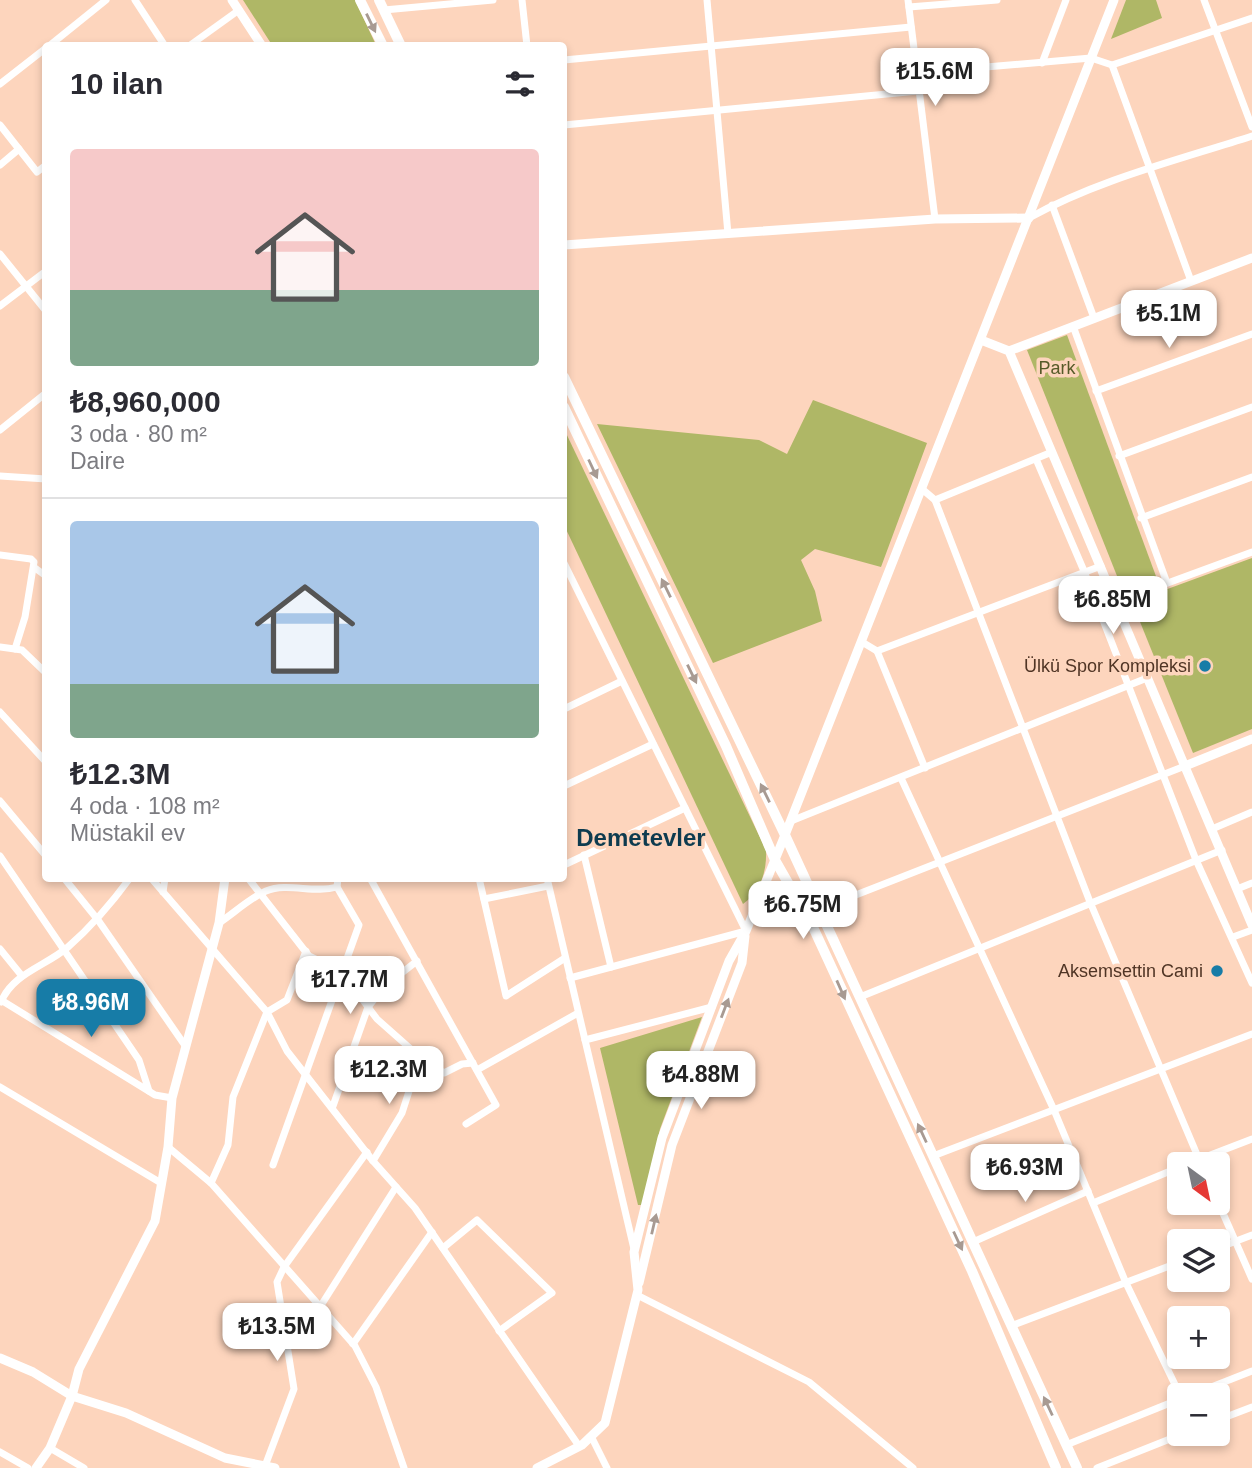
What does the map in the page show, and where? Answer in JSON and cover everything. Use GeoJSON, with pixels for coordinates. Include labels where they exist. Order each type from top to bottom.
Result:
{"type":"FeatureCollection","features":[{"type":"Feature","properties":{"kind":"main road"},"geometry":{"type":"LineString","coordinates":[[360,0],[381,42]]}},
{"type":"Feature","properties":{"kind":"main road"},"geometry":{"type":"LineString","coordinates":[[381,5],[399,42]]}},
{"type":"Feature","properties":{"kind":"main road"},"geometry":{"type":"LineString","coordinates":[[567,383],[820,909],[1077,1468]]}},
{"type":"Feature","properties":{"kind":"main road"},"geometry":{"type":"LineString","coordinates":[[567,413],[726,746],[775,860],[812,925],[972,1271],[1056,1468]]}},
{"type":"Feature","properties":{"kind":"street"},"geometry":{"type":"LineString","coordinates":[[53,42],[106,0]]}},
{"type":"Feature","properties":{"kind":"street"},"geometry":{"type":"LineString","coordinates":[[135,0],[162,42]]}},
{"type":"Feature","properties":{"kind":"street"},"geometry":{"type":"LineString","coordinates":[[232,0],[259,42]]}},
{"type":"Feature","properties":{"kind":"street"},"geometry":{"type":"LineString","coordinates":[[381,5],[493,0]]}},
{"type":"Feature","properties":{"kind":"street"},"geometry":{"type":"LineString","coordinates":[[522,0],[527,42]]}},
{"type":"Feature","properties":{"kind":"street"},"geometry":{"type":"LineString","coordinates":[[707,0],[729,234]]}},
{"type":"Feature","properties":{"kind":"street"},"geometry":{"type":"LineString","coordinates":[[935,219],[909,3],[997,0]]}},
{"type":"Feature","properties":{"kind":"street"},"geometry":{"type":"LineString","coordinates":[[1042,63],[1066,0]]}},
{"type":"Feature","properties":{"kind":"street"},"geometry":{"type":"LineString","coordinates":[[634,1252],[662,1138],[729,961],[746,931],[791,821],[1114,0]]}},
{"type":"Feature","properties":{"kind":"street"},"geometry":{"type":"LineString","coordinates":[[1204,0],[1252,127]]}},
{"type":"Feature","properties":{"kind":"street"},"geometry":{"type":"LineString","coordinates":[[194,42],[239,10]]}},
{"type":"Feature","properties":{"kind":"street"},"geometry":{"type":"LineString","coordinates":[[916,73],[1091,58],[1112,65],[1252,18]]}},
{"type":"Feature","properties":{"kind":"street"},"geometry":{"type":"LineString","coordinates":[[567,60],[911,27]]}},
{"type":"Feature","properties":{"kind":"street"},"geometry":{"type":"LineString","coordinates":[[0,85],[42,51]]}},
{"type":"Feature","properties":{"kind":"street"},"geometry":{"type":"LineString","coordinates":[[1112,65],[1191,281]]}},
{"type":"Feature","properties":{"kind":"street"},"geometry":{"type":"LineString","coordinates":[[567,125],[918,90]]}},
{"type":"Feature","properties":{"kind":"street"},"geometry":{"type":"LineString","coordinates":[[0,125],[37,172],[42,168]]}},
{"type":"Feature","properties":{"kind":"street"},"geometry":{"type":"LineString","coordinates":[[567,245],[935,219],[1029,218],[1052,205],[1149,169],[1252,136]]}},
{"type":"Feature","properties":{"kind":"street"},"geometry":{"type":"LineString","coordinates":[[0,165],[19,149]]}},
{"type":"Feature","properties":{"kind":"street"},"geometry":{"type":"LineString","coordinates":[[1052,205],[1094,318]]}},
{"type":"Feature","properties":{"kind":"street"},"geometry":{"type":"LineString","coordinates":[[0,254],[42,306]]}},
{"type":"Feature","properties":{"kind":"street"},"geometry":{"type":"LineString","coordinates":[[981,341],[1009,351],[1252,258]]}},
{"type":"Feature","properties":{"kind":"street"},"geometry":{"type":"LineString","coordinates":[[0,306],[42,274]]}},
{"type":"Feature","properties":{"kind":"street"},"geometry":{"type":"LineString","coordinates":[[1073,326],[1167,583]]}},
{"type":"Feature","properties":{"kind":"street"},"geometry":{"type":"LineString","coordinates":[[1096,391],[1252,334]]}},
{"type":"Feature","properties":{"kind":"street"},"geometry":{"type":"LineString","coordinates":[[1009,351],[1252,925]]}},
{"type":"Feature","properties":{"kind":"street"},"geometry":{"type":"LineString","coordinates":[[0,430],[42,396]]}},
{"type":"Feature","properties":{"kind":"street"},"geometry":{"type":"LineString","coordinates":[[1119,456],[1252,407]]}},
{"type":"Feature","properties":{"kind":"street"},"geometry":{"type":"LineString","coordinates":[[935,500],[1052,452]]}},
{"type":"Feature","properties":{"kind":"street"},"geometry":{"type":"LineString","coordinates":[[1036,459],[1084,572],[1196,860],[1252,983]]}},
{"type":"Feature","properties":{"kind":"street"},"geometry":{"type":"LineString","coordinates":[[0,476],[42,480]]}},
{"type":"Feature","properties":{"kind":"street"},"geometry":{"type":"LineString","coordinates":[[1141,518],[1252,477]]}},
{"type":"Feature","properties":{"kind":"street"},"geometry":{"type":"LineString","coordinates":[[922,489],[935,500],[1090,902],[1196,1152]]}},
{"type":"Feature","properties":{"kind":"street"},"geometry":{"type":"LineString","coordinates":[[1116,602],[1252,552]]}},
{"type":"Feature","properties":{"kind":"street"},"geometry":{"type":"LineString","coordinates":[[0,555],[31,559],[35,568],[42,573]]}},
{"type":"Feature","properties":{"kind":"street"},"geometry":{"type":"LineString","coordinates":[[877,651],[978,610],[1101,566]]}},
{"type":"Feature","properties":{"kind":"street"},"geometry":{"type":"LineString","coordinates":[[15,649],[35,568]]}},
{"type":"Feature","properties":{"kind":"street"},"geometry":{"type":"LineString","coordinates":[[537,1468],[579,1446],[605,1423],[672,1145],[742,963],[746,931],[622,681],[567,577]]}},
{"type":"Feature","properties":{"kind":"street"},"geometry":{"type":"LineString","coordinates":[[862,642],[877,651],[925,768]]}},
{"type":"Feature","properties":{"kind":"street"},"geometry":{"type":"LineString","coordinates":[[0,647],[29,655],[42,669]]}},
{"type":"Feature","properties":{"kind":"street"},"geometry":{"type":"LineString","coordinates":[[791,821],[1147,678]]}},
{"type":"Feature","properties":{"kind":"street"},"geometry":{"type":"LineString","coordinates":[[567,708],[622,681]]}},
{"type":"Feature","properties":{"kind":"street"},"geometry":{"type":"LineString","coordinates":[[0,712],[42,758]]}},
{"type":"Feature","properties":{"kind":"street"},"geometry":{"type":"LineString","coordinates":[[820,909],[1252,739]]}},
{"type":"Feature","properties":{"kind":"street"},"geometry":{"type":"LineString","coordinates":[[567,785],[653,744]]}},
{"type":"Feature","properties":{"kind":"street"},"geometry":{"type":"LineString","coordinates":[[901,778],[1054,1110],[1126,1283],[1173,1383]]}},
{"type":"Feature","properties":{"kind":"street"},"geometry":{"type":"LineString","coordinates":[[0,801],[42,851]]}},
{"type":"Feature","properties":{"kind":"street"},"geometry":{"type":"LineString","coordinates":[[567,864],[685,808]]}},
{"type":"Feature","properties":{"kind":"street"},"geometry":{"type":"LineString","coordinates":[[1212,829],[1252,813]]}},
{"type":"Feature","properties":{"kind":"street"},"geometry":{"type":"LineString","coordinates":[[860,997],[1222,850]]}},
{"type":"Feature","properties":{"kind":"street"},"geometry":{"type":"LineString","coordinates":[[584,855],[611,967]]}},
{"type":"Feature","properties":{"kind":"street"},"geometry":{"type":"LineString","coordinates":[[0,856],[139,1060],[149,1091]]}},
{"type":"Feature","properties":{"kind":"street"},"geometry":{"type":"LineString","coordinates":[[67,882],[98,920],[186,1047]]}},
{"type":"Feature","properties":{"kind":"street"},"geometry":{"type":"LineString","coordinates":[[127,882],[98,920],[65,950],[22,976],[1,1002],[149,1091],[172,1098]]}},
{"type":"Feature","properties":{"kind":"street"},"geometry":{"type":"LineString","coordinates":[[154,882],[213,946],[267,1012],[287,1051],[432,1232],[579,1446]]}},
{"type":"Feature","properties":{"kind":"street"},"geometry":{"type":"LineString","coordinates":[[163,892],[164,882]]}},
{"type":"Feature","properties":{"kind":"street"},"geometry":{"type":"LineString","coordinates":[[36,1468],[50,1448],[72,1396],[79,1368],[155,1221],[168,1147],[172,1098],[219,923],[224,882]]}},
{"type":"Feature","properties":{"kind":"street"},"geometry":{"type":"LineString","coordinates":[[252,882],[306,951],[342,972],[368,1007],[420,1057],[444,1073],[462,1064],[475,1067],[578,1013]]}},
{"type":"Feature","properties":{"kind":"street"},"geometry":{"type":"LineString","coordinates":[[300,887],[301,882]]}},
{"type":"Feature","properties":{"kind":"street"},"geometry":{"type":"LineString","coordinates":[[372,882],[496,1104],[466,1124]]}},
{"type":"Feature","properties":{"kind":"street"},"geometry":{"type":"LineString","coordinates":[[481,882],[506,996],[565,958]]}},
{"type":"Feature","properties":{"kind":"street"},"geometry":{"type":"LineString","coordinates":[[484,899],[548,882],[634,1252],[637,1292]]}},
{"type":"Feature","properties":{"kind":"street"},"geometry":{"type":"LineString","coordinates":[[219,923],[262,894],[300,887],[325,891],[338,883],[359,925],[273,1165]]}},
{"type":"Feature","properties":{"kind":"street"},"geometry":{"type":"LineString","coordinates":[[1237,889],[1252,883]]}},
{"type":"Feature","properties":{"kind":"street"},"geometry":{"type":"LineString","coordinates":[[1233,937],[1252,930]]}},
{"type":"Feature","properties":{"kind":"street"},"geometry":{"type":"LineString","coordinates":[[570,978],[746,931]]}},
{"type":"Feature","properties":{"kind":"street"},"geometry":{"type":"LineString","coordinates":[[0,949],[22,976]]}},
{"type":"Feature","properties":{"kind":"street"},"geometry":{"type":"LineString","coordinates":[[211,1183],[228,1145],[233,1097],[267,1012],[287,1000],[306,951]]}},
{"type":"Feature","properties":{"kind":"street"},"geometry":{"type":"LineString","coordinates":[[333,1106],[368,1007],[385,986],[418,961]]}},
{"type":"Feature","properties":{"kind":"street"},"geometry":{"type":"LineString","coordinates":[[585,1041],[712,1007]]}},
{"type":"Feature","properties":{"kind":"street"},"geometry":{"type":"LineString","coordinates":[[933,1156],[1252,1034]]}},
{"type":"Feature","properties":{"kind":"street"},"geometry":{"type":"LineString","coordinates":[[373,1161],[402,1113],[420,1057]]}},
{"type":"Feature","properties":{"kind":"street"},"geometry":{"type":"LineString","coordinates":[[0,1087],[161,1183]]}},
{"type":"Feature","properties":{"kind":"street"},"geometry":{"type":"LineString","coordinates":[[1221,1152],[1252,1139]]}},
{"type":"Feature","properties":{"kind":"street"},"geometry":{"type":"LineString","coordinates":[[168,1147],[211,1183],[352,1344],[376,1387],[404,1468]]}},
{"type":"Feature","properties":{"kind":"street"},"geometry":{"type":"LineString","coordinates":[[0,1358],[33,1372],[72,1396],[126,1413],[225,1458],[270,1467],[294,1389],[277,1282],[284,1267],[367,1152]]}},
{"type":"Feature","properties":{"kind":"street"},"geometry":{"type":"LineString","coordinates":[[1093,1203],[1167,1172]]}},
{"type":"Feature","properties":{"kind":"street"},"geometry":{"type":"LineString","coordinates":[[320,1307],[396,1187]]}},
{"type":"Feature","properties":{"kind":"street"},"geometry":{"type":"LineString","coordinates":[[973,1242],[1088,1191]]}},
{"type":"Feature","properties":{"kind":"street"},"geometry":{"type":"LineString","coordinates":[[1224,1215],[1252,1279]]}},
{"type":"Feature","properties":{"kind":"street"},"geometry":{"type":"LineString","coordinates":[[443,1248],[477,1220],[552,1293],[499,1331]]}},
{"type":"Feature","properties":{"kind":"street"},"geometry":{"type":"LineString","coordinates":[[352,1344],[432,1232]]}},
{"type":"Feature","properties":{"kind":"street"},"geometry":{"type":"LineString","coordinates":[[1230,1243],[1252,1235]]}},
{"type":"Feature","properties":{"kind":"street"},"geometry":{"type":"LineString","coordinates":[[1012,1326],[1167,1267]]}},
{"type":"Feature","properties":{"kind":"street"},"geometry":{"type":"LineString","coordinates":[[637,1292],[809,1382],[913,1468]]}},
{"type":"Feature","properties":{"kind":"street"},"geometry":{"type":"LineString","coordinates":[[1222,1383],[1252,1371]]}},
{"type":"Feature","properties":{"kind":"street"},"geometry":{"type":"LineString","coordinates":[[1066,1445],[1167,1402]]}},
{"type":"Feature","properties":{"kind":"street"},"geometry":{"type":"LineString","coordinates":[[1230,1415],[1252,1407]]}},
{"type":"Feature","properties":{"kind":"street"},"geometry":{"type":"LineString","coordinates":[[591,1436],[607,1468]]}},
{"type":"Feature","properties":{"kind":"street"},"geometry":{"type":"LineString","coordinates":[[1097,1468],[1167,1440]]}},
{"type":"Feature","properties":{"kind":"street"},"geometry":{"type":"LineString","coordinates":[[50,1448],[84,1468]]}},
{"type":"Feature","properties":{"kind":"street"},"geometry":{"type":"LineString","coordinates":[[0,1452],[27,1468]]}},
{"type":"Feature","properties":{"kind":"green space"},"geometry":{"type":"Polygon","coordinates":[[[243,0],[355,0],[375,42],[270,42],[243,0]]]}},
{"type":"Feature","properties":{"kind":"green space"},"geometry":{"type":"Polygon","coordinates":[[[1126,0],[1156,0],[1162,18],[1111,39],[1126,0]]]}},
{"type":"Feature","properties":{"kind":"green space","name":"Park"},"geometry":{"type":"Polygon","coordinates":[[[1067,335],[1157,579],[1123,591],[1027,350],[1067,335]]]}},
{"type":"Feature","properties":{"kind":"green space"},"geometry":{"type":"Polygon","coordinates":[[[813,400],[927,443],[881,567],[815,549],[801,560],[815,591],[822,621],[713,663],[597,424],[759,440],[787,454],[813,400]]]}},
{"type":"Feature","properties":{"kind":"green space"},"geometry":{"type":"Polygon","coordinates":[[[567,435],[766,850],[762,880],[743,904],[567,531],[567,435]]]}},
{"type":"Feature","properties":{"kind":"green space","name":"Ülkü Spor Kompleksi"},"geometry":{"type":"Polygon","coordinates":[[[1252,558],[1252,729],[1193,753],[1132,602],[1252,558]]]}},
{"type":"Feature","properties":{"kind":"green space"},"geometry":{"type":"Polygon","coordinates":[[[702,1017],[660,1129],[643,1205],[638,1205],[600,1048],[702,1017]]]}},
{"type":"Feature","properties":{"kind":"place","name":"Ülkü Spor Kompleksi"},"geometry":{"type":"Point","coordinates":[1205,666]}},
{"type":"Feature","properties":{"kind":"place","name":"Aksemsettin Cami"},"geometry":{"type":"Point","coordinates":[1217,971]}},
{"type":"Feature","properties":{"kind":"district","name":"Demetevler"},"geometry":{"type":"Point","coordinates":[641,837]}}]}
